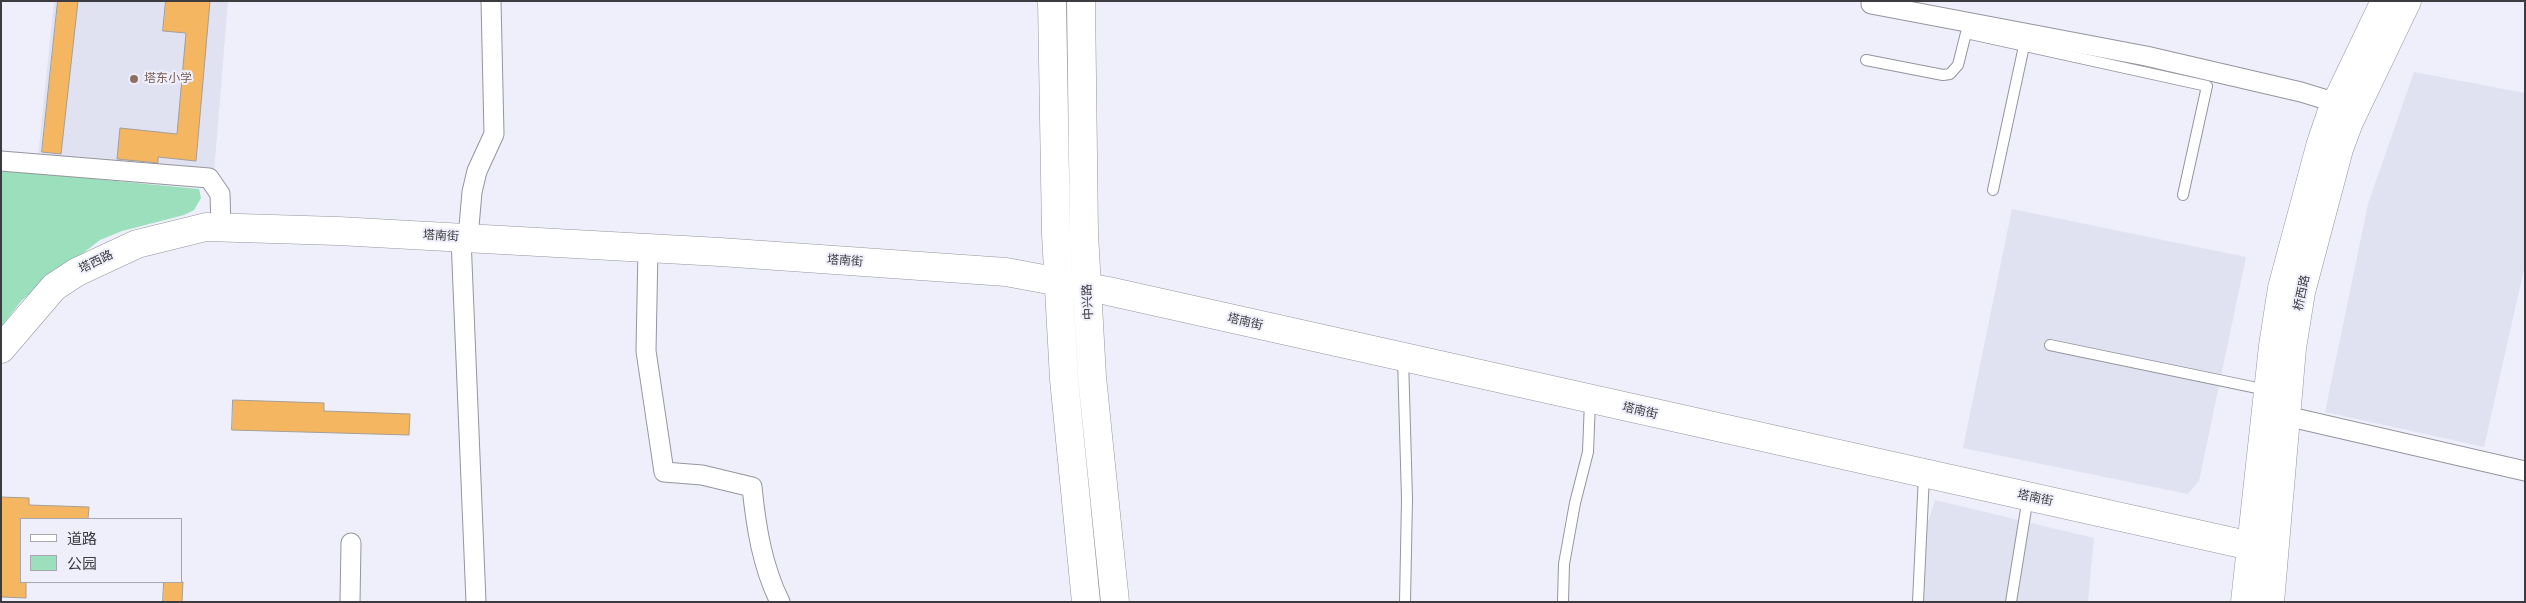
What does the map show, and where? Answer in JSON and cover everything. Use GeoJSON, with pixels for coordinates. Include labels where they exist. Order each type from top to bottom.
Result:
{"type":"FeatureCollection","features":[{"type":"Feature","properties":{"kind":"main road"},"geometry":{"type":"LineString","coordinates":[[1052,1],[1058,281],[1064,379],[1086,602]]}},
{"type":"Feature","properties":{"kind":"main road","name":"中兴路"},"geometry":{"type":"LineString","coordinates":[[1081,1],[1084,233],[1092,377],[1115,602]]}},
{"type":"Feature","properties":{"kind":"main road","name":"桥西路"},"geometry":{"type":"LineString","coordinates":[[2245,602],[2268,390],[2282,288],[2312,171],[2337,103],[2385,1]]}},
{"type":"Feature","properties":{"kind":"main road","name":"桥西路"},"geometry":{"type":"LineString","coordinates":[[2270,602],[2292,348],[2301,292],[2331,177],[2349,122],[2407,1]]}},
{"type":"Feature","properties":{"kind":"main road","name":"塔西路"},"geometry":{"type":"LineString","coordinates":[[1,349],[54,287],[77,272],[137,244],[171,234],[206,227],[220,227]]}},
{"type":"Feature","properties":{"kind":"main road","name":"塔南街"},"geometry":{"type":"LineString","coordinates":[[220,227],[648,248],[1006,272],[1087,287],[2251,546]]}},
{"type":"Feature","properties":{"kind":"street"},"geometry":{"type":"LineString","coordinates":[[476,602],[465,238],[472,192],[478,170],[494,134],[491,1]]}},
{"type":"Feature","properties":{"kind":"street"},"geometry":{"type":"LineString","coordinates":[[1871,4],[2146,56],[2301,92],[2337,103]]}},
{"type":"Feature","properties":{"kind":"street"},"geometry":{"type":"LineString","coordinates":[[1,161],[209,178],[220,194],[220,227]]}},
{"type":"Feature","properties":{"kind":"street"},"geometry":{"type":"LineString","coordinates":[[648,248],[646,351],[664,472],[702,476],[752,487],[757,535],[773,589],[780,602]]}},
{"type":"Feature","properties":{"kind":"street"},"geometry":{"type":"LineString","coordinates":[[2286,416],[2525,471]]}},
{"type":"Feature","properties":{"kind":"street"},"geometry":{"type":"LineString","coordinates":[[350,602],[351,543]]}},
{"type":"Feature","properties":{"kind":"lane"},"geometry":{"type":"LineString","coordinates":[[1866,60],[1942,75],[1950,74],[1958,65],[1966,34],[2207,86],[2183,195]]}},
{"type":"Feature","properties":{"kind":"lane"},"geometry":{"type":"LineString","coordinates":[[1993,190],[2024,46]]}},
{"type":"Feature","properties":{"kind":"lane"},"geometry":{"type":"LineString","coordinates":[[2050,345],[2268,390]]}},
{"type":"Feature","properties":{"kind":"lane"},"geometry":{"type":"LineString","coordinates":[[1403,358],[1407,499],[1405,602]]}},
{"type":"Feature","properties":{"kind":"lane"},"geometry":{"type":"LineString","coordinates":[[1563,602],[1564,564],[1575,503],[1588,452],[1590,400]]}},
{"type":"Feature","properties":{"kind":"lane"},"geometry":{"type":"LineString","coordinates":[[1918,602],[1924,474]]}},
{"type":"Feature","properties":{"kind":"lane"},"geometry":{"type":"LineString","coordinates":[[2011,602],[2028,497]]}},
{"type":"Feature","properties":{"kind":"shaded area","name":"塔东小学"},"geometry":{"type":"Polygon","coordinates":[[[54,1],[228,1],[214,172],[38,156],[54,1]]]}},
{"type":"Feature","properties":{"kind":"shaded area"},"geometry":{"type":"Polygon","coordinates":[[[2414,72],[2525,93],[2525,265],[2484,447],[2325,412],[2368,204],[2414,72]]]}},
{"type":"Feature","properties":{"kind":"shaded area"},"geometry":{"type":"Polygon","coordinates":[[[2012,209],[2246,257],[2199,481],[2188,494],[1963,448],[2012,209]]]}},
{"type":"Feature","properties":{"kind":"shaded area"},"geometry":{"type":"Polygon","coordinates":[[[1935,500],[2094,538],[2088,602],[1924,602],[1927,525],[1935,500]]]}},
{"type":"Feature","properties":{"kind":"green space"},"geometry":{"type":"Polygon","coordinates":[[[1,170],[199,189],[201,198],[194,210],[184,215],[122,231],[100,240],[22,300],[1,327],[1,170]]]}},
{"type":"Feature","properties":{"kind":"building"},"geometry":{"type":"Polygon","coordinates":[[[58,1],[78,1],[61,154],[42,152],[58,1]]]}},
{"type":"Feature","properties":{"kind":"building"},"geometry":{"type":"Polygon","coordinates":[[[166,1],[210,1],[196,161],[158,157],[158,163],[117,159],[120,128],[177,134],[186,33],[163,31],[166,1]]]}},
{"type":"Feature","properties":{"kind":"building"},"geometry":{"type":"Polygon","coordinates":[[[233,400],[324,403],[324,411],[410,414],[409,435],[232,430],[233,400]]]}},
{"type":"Feature","properties":{"kind":"building"},"geometry":{"type":"Polygon","coordinates":[[[1,497],[29,498],[29,505],[89,507],[88,518],[20,518],[20,583],[26,583],[26,598],[1,597],[1,497]]]}},
{"type":"Feature","properties":{"kind":"building"},"geometry":{"type":"Polygon","coordinates":[[[183,582],[182,602],[163,602],[164,583],[183,582]]]}},
{"type":"Feature","properties":{"kind":"place","name":"塔东小学"},"geometry":{"type":"Point","coordinates":[134,79]}}]}
